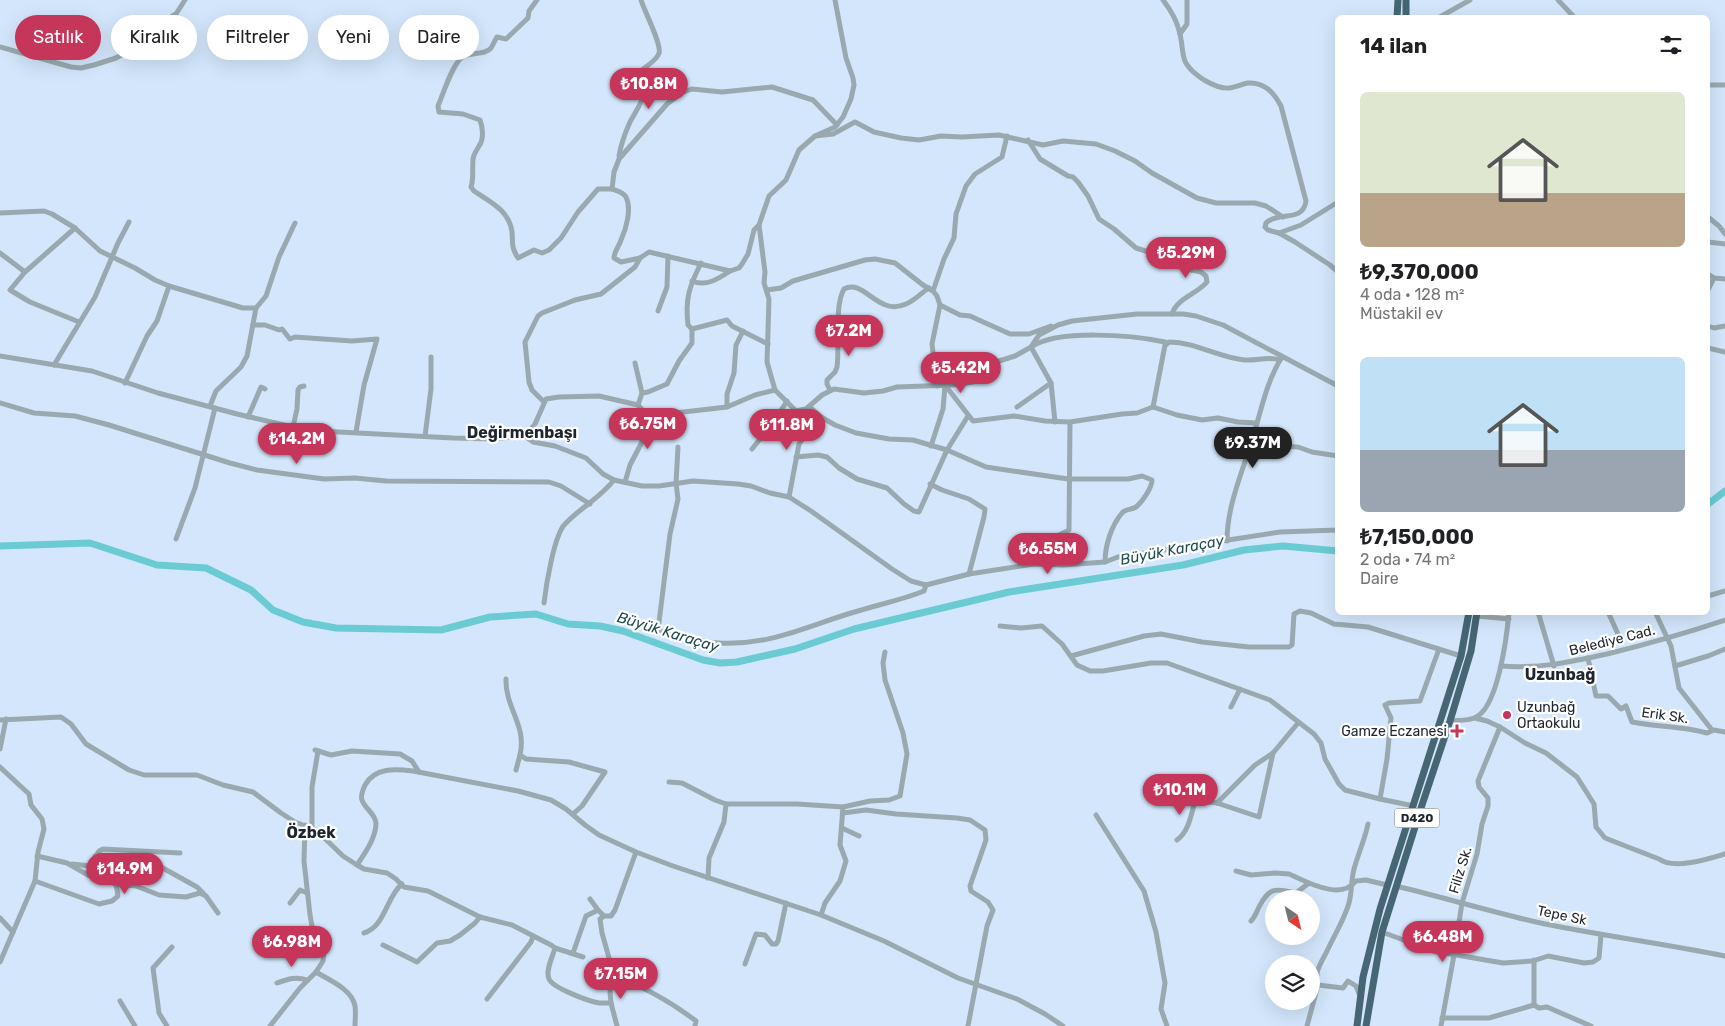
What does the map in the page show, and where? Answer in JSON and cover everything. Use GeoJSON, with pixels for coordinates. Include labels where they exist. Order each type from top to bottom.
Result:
{"type":"FeatureCollection","features":[{"type":"Feature","properties":{"kind":"highway"},"geometry":{"type":"LineString","coordinates":[[1397,15],[1398,0]]}},
{"type":"Feature","properties":{"kind":"highway"},"geometry":{"type":"LineString","coordinates":[[1406,0],[1406,15]]}},
{"type":"Feature","properties":{"kind":"highway"},"geometry":{"type":"LineString","coordinates":[[1356,1026],[1363,977],[1387,884],[1414,806],[1461,656],[1468,615]]}},
{"type":"Feature","properties":{"kind":"highway","name":"D420"},"geometry":{"type":"LineString","coordinates":[[1366,1026],[1382,932],[1471,651],[1477,615]]}},
{"type":"Feature","properties":{"kind":"street"},"geometry":{"type":"LineString","coordinates":[[0,47],[71,67],[81,68],[94,65],[116,58],[136,47],[154,27],[176,14],[185,0]]}},
{"type":"Feature","properties":{"kind":"street"},"geometry":{"type":"LineString","coordinates":[[537,0],[529,10],[528,18],[506,39],[497,37],[488,50],[461,58],[454,68],[438,106],[438,112],[463,114],[480,120],[483,127],[482,139],[481,145],[474,153],[472,162],[474,179],[471,188],[503,211],[509,219],[512,233],[511,246],[518,258],[534,250],[542,253],[549,250],[561,238],[578,212],[598,189],[612,189],[626,197],[628,212],[623,236],[614,254],[616,261],[621,262],[640,258],[649,252],[730,271]]}},
{"type":"Feature","properties":{"kind":"street"},"geometry":{"type":"LineString","coordinates":[[612,189],[621,144],[642,97],[643,90],[638,77],[639,73],[657,57],[660,51],[640,0]]}},
{"type":"Feature","properties":{"kind":"street"},"geometry":{"type":"LineString","coordinates":[[692,282],[698,284],[705,283],[739,268],[748,254],[754,230],[759,225],[769,196],[786,180],[799,150],[816,136],[837,125],[848,108],[854,85],[846,58],[835,0]]}},
{"type":"Feature","properties":{"kind":"street"},"geometry":{"type":"LineString","coordinates":[[1163,0],[1173,15],[1180,34],[1183,56],[1187,67],[1205,81],[1220,88],[1229,88],[1248,83],[1259,84],[1270,90],[1276,97],[1281,106],[1306,197],[1305,207],[1301,212],[1295,215],[1272,218],[1265,225],[1268,230],[1279,233],[1295,242],[1335,269]]}},
{"type":"Feature","properties":{"kind":"street"},"geometry":{"type":"LineString","coordinates":[[1180,34],[1187,24],[1187,0]]}},
{"type":"Feature","properties":{"kind":"street"},"geometry":{"type":"LineString","coordinates":[[1443,15],[1470,0]]}},
{"type":"Feature","properties":{"kind":"street"},"geometry":{"type":"LineString","coordinates":[[1558,0],[1572,15]]}},
{"type":"Feature","properties":{"kind":"street"},"geometry":{"type":"LineString","coordinates":[[1710,85],[1725,85]]}},
{"type":"Feature","properties":{"kind":"street"},"geometry":{"type":"LineString","coordinates":[[619,159],[667,104],[681,93],[692,89],[722,92],[772,87],[813,100],[837,125]]}},
{"type":"Feature","properties":{"kind":"street"},"geometry":{"type":"LineString","coordinates":[[816,136],[833,134],[855,122],[874,132],[919,140],[941,136],[962,137],[999,134],[1043,145],[1063,141],[1104,146],[1135,160],[1152,173],[1197,198],[1216,203],[1255,203],[1266,206],[1284,217]]}},
{"type":"Feature","properties":{"kind":"street"},"geometry":{"type":"LineString","coordinates":[[830,390],[827,380],[836,372],[838,367],[839,313],[844,289],[847,287],[857,289],[870,295],[885,306],[893,307],[906,304],[931,290],[954,238],[956,214],[966,186],[975,174],[1002,157],[1007,136]]}},
{"type":"Feature","properties":{"kind":"street"},"geometry":{"type":"LineString","coordinates":[[1028,140],[1040,159],[1068,176],[1073,177],[1078,182],[1088,196],[1099,220],[1114,229],[1136,248],[1161,256],[1206,276],[1207,282],[1179,302],[1174,307],[1172,314]]}},
{"type":"Feature","properties":{"kind":"street"},"geometry":{"type":"LineString","coordinates":[[1279,233],[1301,225],[1335,204]]}},
{"type":"Feature","properties":{"kind":"street"},"geometry":{"type":"LineString","coordinates":[[0,215],[44,211],[75,228],[100,251],[169,286],[243,308],[256,308]]}},
{"type":"Feature","properties":{"kind":"street"},"geometry":{"type":"LineString","coordinates":[[1710,219],[1725,234]]}},
{"type":"Feature","properties":{"kind":"street"},"geometry":{"type":"LineString","coordinates":[[54,365],[95,297],[129,222]]}},
{"type":"Feature","properties":{"kind":"street"},"geometry":{"type":"LineString","coordinates":[[176,539],[205,455],[216,391],[241,367],[244,361],[250,346],[256,308],[266,296],[279,256],[295,224]]}},
{"type":"Feature","properties":{"kind":"street"},"geometry":{"type":"LineString","coordinates":[[759,225],[765,272],[764,283],[770,298],[767,362],[775,390],[796,411],[810,407],[830,390],[834,389],[864,393],[897,387],[937,386],[972,382],[999,361],[1016,356],[1036,344],[1069,335],[1098,335],[1147,339],[1167,344],[1172,342],[1188,344],[1244,360],[1281,358]]}},
{"type":"Feature","properties":{"kind":"street"},"geometry":{"type":"LineString","coordinates":[[75,228],[25,272],[10,290],[30,302],[79,322]]}},
{"type":"Feature","properties":{"kind":"street"},"geometry":{"type":"LineString","coordinates":[[1710,242],[1725,244]]}},
{"type":"Feature","properties":{"kind":"street"},"geometry":{"type":"LineString","coordinates":[[0,253],[25,272]]}},
{"type":"Feature","properties":{"kind":"street"},"geometry":{"type":"LineString","coordinates":[[658,311],[667,287],[668,256]]}},
{"type":"Feature","properties":{"kind":"street"},"geometry":{"type":"LineString","coordinates":[[544,402],[532,390],[528,382],[525,342],[538,316],[576,300],[601,294],[635,267],[640,258]]}},
{"type":"Feature","properties":{"kind":"street"},"geometry":{"type":"LineString","coordinates":[[766,290],[781,288],[793,281],[865,260],[875,259],[895,262],[931,290],[940,305],[1010,334],[1029,334],[1052,325],[1058,325]]}},
{"type":"Feature","properties":{"kind":"street"},"geometry":{"type":"LineString","coordinates":[[642,393],[667,384],[679,361],[692,343],[692,329],[688,325],[686,307],[692,282],[702,264]]}},
{"type":"Feature","properties":{"kind":"street"},"geometry":{"type":"LineString","coordinates":[[1710,275],[1714,278],[1725,279]]}},
{"type":"Feature","properties":{"kind":"street"},"geometry":{"type":"LineString","coordinates":[[1710,286],[1714,278]]}},
{"type":"Feature","properties":{"kind":"street"},"geometry":{"type":"LineString","coordinates":[[125,383],[147,336],[157,321],[169,286]]}},
{"type":"Feature","properties":{"kind":"street"},"geometry":{"type":"LineString","coordinates":[[937,386],[932,344],[940,305]]}},
{"type":"Feature","properties":{"kind":"street"},"geometry":{"type":"LineString","coordinates":[[1031,348],[1039,336],[1058,325],[1072,321],[1137,314],[1196,316],[1223,326],[1335,385]]}},
{"type":"Feature","properties":{"kind":"street"},"geometry":{"type":"LineString","coordinates":[[692,329],[727,320],[732,326],[768,344]]}},
{"type":"Feature","properties":{"kind":"street"},"geometry":{"type":"LineString","coordinates":[[254,325],[265,325],[279,330],[282,329],[290,339],[295,337],[352,341],[376,340],[364,385],[356,432]]}},
{"type":"Feature","properties":{"kind":"street"},"geometry":{"type":"LineString","coordinates":[[1710,326],[1725,326]]}},
{"type":"Feature","properties":{"kind":"street"},"geometry":{"type":"LineString","coordinates":[[727,407],[727,394],[734,373],[736,345],[743,331]]}},
{"type":"Feature","properties":{"kind":"street"},"geometry":{"type":"LineString","coordinates":[[1153,407],[1162,358],[1167,344]]}},
{"type":"Feature","properties":{"kind":"street"},"geometry":{"type":"LineString","coordinates":[[1031,348],[1051,383],[1055,422]]}},
{"type":"Feature","properties":{"kind":"street"},"geometry":{"type":"LineString","coordinates":[[1710,348],[1725,352]]}},
{"type":"Feature","properties":{"kind":"street"},"geometry":{"type":"LineString","coordinates":[[0,356],[92,371],[125,383],[248,417],[293,427],[492,439],[525,436],[533,442],[555,446],[586,458],[603,474],[614,480],[642,486],[693,482],[751,486],[789,497],[898,573],[911,581],[926,584],[969,574],[1034,564],[1063,565],[1105,562],[1118,557],[1280,532],[1335,530]]}},
{"type":"Feature","properties":{"kind":"street"},"geometry":{"type":"LineString","coordinates":[[424,436],[431,389],[431,357]]}},
{"type":"Feature","properties":{"kind":"street"},"geometry":{"type":"LineString","coordinates":[[1227,541],[1229,511],[1255,432],[1263,401],[1281,358]]}},
{"type":"Feature","properties":{"kind":"street"},"geometry":{"type":"LineString","coordinates":[[635,363],[642,393],[638,405]]}},
{"type":"Feature","properties":{"kind":"street"},"geometry":{"type":"LineString","coordinates":[[1017,407],[1051,383]]}},
{"type":"Feature","properties":{"kind":"street"},"geometry":{"type":"LineString","coordinates":[[945,385],[973,421],[1014,416],[1055,422],[1070,422],[1122,414],[1137,414],[1153,407],[1199,420],[1218,418],[1257,424]]}},
{"type":"Feature","properties":{"kind":"street"},"geometry":{"type":"LineString","coordinates":[[931,446],[943,409],[945,385]]}},
{"type":"Feature","properties":{"kind":"street"},"geometry":{"type":"LineString","coordinates":[[293,427],[297,409],[298,390],[304,386]]}},
{"type":"Feature","properties":{"kind":"street"},"geometry":{"type":"LineString","coordinates":[[248,417],[261,387],[265,389]]}},
{"type":"Feature","properties":{"kind":"street"},"geometry":{"type":"LineString","coordinates":[[525,436],[535,424],[546,399],[559,396],[599,396],[638,405],[644,412],[666,414],[727,407],[755,395],[775,390]]}},
{"type":"Feature","properties":{"kind":"street"},"geometry":{"type":"LineString","coordinates":[[752,449],[772,424],[787,400]]}},
{"type":"Feature","properties":{"kind":"street"},"geometry":{"type":"LineString","coordinates":[[0,403],[34,413],[76,416],[257,470],[324,479],[549,482],[561,486],[590,504]]}},
{"type":"Feature","properties":{"kind":"street"},"geometry":{"type":"LineString","coordinates":[[810,407],[834,425],[856,433],[889,439],[913,440],[947,450],[986,466],[1068,479],[1128,479],[1142,476],[1152,480],[1152,483],[1136,506],[1123,511],[1120,516],[1105,547],[1105,562]]}},
{"type":"Feature","properties":{"kind":"street"},"geometry":{"type":"LineString","coordinates":[[625,482],[630,465],[642,442],[641,427],[644,412]]}},
{"type":"Feature","properties":{"kind":"street"},"geometry":{"type":"LineString","coordinates":[[789,497],[799,444],[814,424],[816,413]]}},
{"type":"Feature","properties":{"kind":"street"},"geometry":{"type":"LineString","coordinates":[[796,457],[818,455],[827,457],[839,468],[857,479],[887,488],[914,511],[919,512],[947,450],[968,416]]}},
{"type":"Feature","properties":{"kind":"street"},"geometry":{"type":"LineString","coordinates":[[1034,564],[1037,554],[1048,542],[1069,530],[1070,422]]}},
{"type":"Feature","properties":{"kind":"street"},"geometry":{"type":"LineString","coordinates":[[1255,432],[1282,446],[1298,447],[1312,452],[1335,456]]}},
{"type":"Feature","properties":{"kind":"street"},"geometry":{"type":"LineString","coordinates":[[678,447],[676,483],[678,499],[670,534],[658,630],[717,643],[765,641],[793,634],[858,611],[900,600],[924,591],[926,584]]}},
{"type":"Feature","properties":{"kind":"street"},"geometry":{"type":"LineString","coordinates":[[544,603],[549,569],[558,535],[563,525],[606,490],[614,480]]}},
{"type":"Feature","properties":{"kind":"street"},"geometry":{"type":"LineString","coordinates":[[930,484],[969,499],[985,509],[969,574]]}},
{"type":"Feature","properties":{"kind":"street"},"geometry":{"type":"LineString","coordinates":[[1710,595],[1725,591]]}},
{"type":"Feature","properties":{"kind":"street"},"geometry":{"type":"LineString","coordinates":[[1071,656],[1135,638],[1160,634],[1202,642],[1249,647],[1289,647],[1292,645],[1294,614],[1300,611],[1311,613],[1334,624],[1368,627],[1461,656]]}},
{"type":"Feature","properties":{"kind":"street"},"geometry":{"type":"LineString","coordinates":[[1483,615],[1509,619]]}},
{"type":"Feature","properties":{"kind":"street"},"geometry":{"type":"LineString","coordinates":[[1474,718],[1484,710],[1492,694],[1501,666],[1510,615]]}},
{"type":"Feature","properties":{"kind":"street"},"geometry":{"type":"LineString","coordinates":[[1539,615],[1554,666]]}},
{"type":"Feature","properties":{"kind":"street"},"geometry":{"type":"LineString","coordinates":[[1610,615],[1618,634]]}},
{"type":"Feature","properties":{"kind":"street"},"geometry":{"type":"LineString","coordinates":[[1658,615],[1668,638],[1679,688],[1712,730]]}},
{"type":"Feature","properties":{"kind":"street","name":"Belediye Cad."},"geometry":{"type":"LineString","coordinates":[[1501,666],[1531,668],[1554,666],[1668,638],[1725,620]]}},
{"type":"Feature","properties":{"kind":"street"},"geometry":{"type":"LineString","coordinates":[[1000,626],[1021,628],[1042,626],[1062,644],[1077,664],[1090,671],[1151,663],[1167,663],[1270,700],[1314,734],[1321,743],[1325,759],[1339,784],[1345,790],[1414,806]]}},
{"type":"Feature","properties":{"kind":"street"},"geometry":{"type":"LineString","coordinates":[[1380,799],[1387,760],[1391,718],[1385,706],[1389,703],[1420,701],[1439,649]]}},
{"type":"Feature","properties":{"kind":"street"},"geometry":{"type":"LineString","coordinates":[[1675,666],[1725,649]]}},
{"type":"Feature","properties":{"kind":"street"},"geometry":{"type":"LineString","coordinates":[[843,810],[870,801],[890,800],[900,796],[907,754],[903,733],[885,680],[883,663],[886,652]]}},
{"type":"Feature","properties":{"kind":"street","name":"Erik Sk."},"geometry":{"type":"LineString","coordinates":[[1588,658],[1596,696],[1608,696],[1621,708],[1626,706],[1632,722],[1652,726],[1698,730],[1706,733],[1712,730],[1725,732]]}},
{"type":"Feature","properties":{"kind":"street"},"geometry":{"type":"LineString","coordinates":[[506,679],[508,702],[519,727],[522,740],[516,770]]}},
{"type":"Feature","properties":{"kind":"street"},"geometry":{"type":"LineString","coordinates":[[1231,707],[1240,689]]}},
{"type":"Feature","properties":{"kind":"street"},"geometry":{"type":"LineString","coordinates":[[0,749],[3,720],[61,717],[71,724],[86,744],[129,770],[144,775],[204,776],[223,785],[253,792],[281,813],[312,828],[357,866],[387,873],[408,888],[428,891],[480,917],[512,925],[555,948],[583,957]]}},
{"type":"Feature","properties":{"kind":"street"},"geometry":{"type":"LineString","coordinates":[[1450,721],[1474,718],[1487,721],[1546,753],[1577,777],[1594,804],[1596,827],[1605,838],[1659,859],[1665,864],[1683,863],[1725,854]]}},
{"type":"Feature","properties":{"kind":"street"},"geometry":{"type":"LineString","coordinates":[[1217,802],[1255,765],[1273,753],[1298,722]]}},
{"type":"Feature","properties":{"kind":"street","name":"Filiz Sk."},"geometry":{"type":"LineString","coordinates":[[1441,1026],[1462,903],[1477,854],[1482,824],[1488,806],[1488,798],[1479,786],[1478,781],[1500,727]]}},
{"type":"Feature","properties":{"kind":"street"},"geometry":{"type":"LineString","coordinates":[[312,828],[312,787],[316,751],[331,755],[352,751],[400,754],[412,761],[419,772]]}},
{"type":"Feature","properties":{"kind":"street"},"geometry":{"type":"LineString","coordinates":[[1177,840],[1182,836],[1189,824],[1193,800],[1217,802],[1259,817],[1273,753]]}},
{"type":"Feature","properties":{"kind":"street"},"geometry":{"type":"LineString","coordinates":[[520,755],[526,758],[570,762],[605,772],[582,806],[572,814]]}},
{"type":"Feature","properties":{"kind":"street"},"geometry":{"type":"LineString","coordinates":[[0,767],[29,794],[31,805],[42,819],[44,829],[37,856],[35,881],[0,962]]}},
{"type":"Feature","properties":{"kind":"street"},"geometry":{"type":"LineString","coordinates":[[357,866],[373,838],[376,824],[374,816],[362,801],[361,796],[370,776],[377,772],[400,770],[419,772],[518,791],[551,800],[599,834],[636,852],[821,915],[884,941],[958,978],[1016,999],[1063,1026]]}},
{"type":"Feature","properties":{"kind":"street"},"geometry":{"type":"LineString","coordinates":[[669,782],[682,783],[726,804],[797,804],[843,810],[866,810],[963,819],[970,820],[985,830],[986,840],[970,886],[971,891],[988,902],[993,910],[987,926],[968,1026]]}},
{"type":"Feature","properties":{"kind":"street"},"geometry":{"type":"LineString","coordinates":[[708,878],[709,858],[724,822],[726,804]]}},
{"type":"Feature","properties":{"kind":"street"},"geometry":{"type":"LineString","coordinates":[[821,915],[825,903],[840,881],[846,861],[840,845],[843,810]]}},
{"type":"Feature","properties":{"kind":"street"},"geometry":{"type":"LineString","coordinates":[[1096,814],[1144,890],[1156,932],[1165,983],[1162,1009],[1167,1026]]}},
{"type":"Feature","properties":{"kind":"street"},"geometry":{"type":"LineString","coordinates":[[1320,964],[1341,925],[1349,903],[1353,871],[1368,824]]}},
{"type":"Feature","properties":{"kind":"street"},"geometry":{"type":"LineString","coordinates":[[270,1026],[306,980],[316,972],[323,961],[324,951],[321,941],[312,926],[307,893],[304,861],[305,825]]}},
{"type":"Feature","properties":{"kind":"street"},"geometry":{"type":"LineString","coordinates":[[842,828],[859,836]]}},
{"type":"Feature","properties":{"kind":"street"},"geometry":{"type":"LineString","coordinates":[[37,856],[69,864],[90,866],[95,856],[103,849],[180,853]]}},
{"type":"Feature","properties":{"kind":"street"},"geometry":{"type":"LineString","coordinates":[[590,899],[604,916],[611,916],[615,910],[636,852]]}},
{"type":"Feature","properties":{"kind":"street"},"geometry":{"type":"LineString","coordinates":[[95,856],[128,868],[144,865],[161,866],[197,887],[218,913]]}},
{"type":"Feature","properties":{"kind":"street"},"geometry":{"type":"LineString","coordinates":[[69,864],[88,875],[116,884],[136,886],[159,895],[186,897],[200,893],[206,896]]}},
{"type":"Feature","properties":{"kind":"street"},"geometry":{"type":"LineString","coordinates":[[1236,871],[1251,875],[1289,874],[1330,890],[1350,887],[1356,880],[1387,884]]}},
{"type":"Feature","properties":{"kind":"street"},"geometry":{"type":"LineString","coordinates":[[35,881],[98,904],[112,901],[118,896],[116,884]]}},
{"type":"Feature","properties":{"kind":"street"},"geometry":{"type":"LineString","coordinates":[[1251,921],[1269,893],[1282,889],[1296,893],[1309,883]]}},
{"type":"Feature","properties":{"kind":"street"},"geometry":{"type":"LineString","coordinates":[[364,932],[372,931],[377,926],[396,889],[402,884]]}},
{"type":"Feature","properties":{"kind":"street","name":"Tepe Sk"},"geometry":{"type":"LineString","coordinates":[[1396,886],[1534,921],[1601,935],[1640,940],[1647,944],[1667,945],[1725,956]]}},
{"type":"Feature","properties":{"kind":"street"},"geometry":{"type":"LineString","coordinates":[[290,903],[300,890],[307,893]]}},
{"type":"Feature","properties":{"kind":"street"},"geometry":{"type":"LineString","coordinates":[[745,964],[756,934],[765,935],[772,944],[778,942],[786,903]]}},
{"type":"Feature","properties":{"kind":"street"},"geometry":{"type":"LineString","coordinates":[[573,954],[586,916],[598,910]]}},
{"type":"Feature","properties":{"kind":"street"},"geometry":{"type":"LineString","coordinates":[[604,916],[600,920],[613,974],[610,992],[617,1026]]}},
{"type":"Feature","properties":{"kind":"street"},"geometry":{"type":"LineString","coordinates":[[384,945],[416,962],[437,943],[460,935],[480,917]]}},
{"type":"Feature","properties":{"kind":"street"},"geometry":{"type":"LineString","coordinates":[[0,918],[13,932]]}},
{"type":"Feature","properties":{"kind":"street"},"geometry":{"type":"LineString","coordinates":[[1382,932],[1433,951],[1503,963],[1534,960],[1548,956],[1584,963],[1593,962],[1599,958],[1601,935]]}},
{"type":"Feature","properties":{"kind":"street"},"geometry":{"type":"LineString","coordinates":[[487,999],[533,937]]}},
{"type":"Feature","properties":{"kind":"street"},"geometry":{"type":"LineString","coordinates":[[167,1026],[159,1014],[153,968],[172,947]]}},
{"type":"Feature","properties":{"kind":"street"},"geometry":{"type":"LineString","coordinates":[[555,948],[548,973],[549,980],[557,987],[583,998],[598,1003],[611,1003]]}},
{"type":"Feature","properties":{"kind":"street"},"geometry":{"type":"LineString","coordinates":[[1534,960],[1534,1005]]}},
{"type":"Feature","properties":{"kind":"street"},"geometry":{"type":"LineString","coordinates":[[316,972],[337,984],[354,1001],[356,1008],[355,1026]]}},
{"type":"Feature","properties":{"kind":"street"},"geometry":{"type":"LineString","coordinates":[[613,974],[651,991],[671,1003],[696,1021],[696,1026]]}},
{"type":"Feature","properties":{"kind":"street"},"geometry":{"type":"LineString","coordinates":[[277,983],[293,978],[306,980]]}},
{"type":"Feature","properties":{"kind":"street"},"geometry":{"type":"LineString","coordinates":[[1320,985],[1343,988],[1348,981],[1356,986],[1360,996]]}},
{"type":"Feature","properties":{"kind":"street"},"geometry":{"type":"LineString","coordinates":[[120,1001],[135,1026]]}},
{"type":"Feature","properties":{"kind":"street"},"geometry":{"type":"LineString","coordinates":[[1442,1018],[1489,1018],[1534,1005],[1539,1008],[1547,1008],[1591,1026]]}},
{"type":"Feature","properties":{"kind":"street"},"geometry":{"type":"LineString","coordinates":[[1307,1026],[1311,1010]]}},
{"type":"Feature","properties":{"kind":"waterway","name":"Büyük Karaçay"},"geometry":{"type":"LineString","coordinates":[[1710,502],[1725,491]]}},
{"type":"Feature","properties":{"kind":"waterway","name":"Büyük Karaçay"},"geometry":{"type":"LineString","coordinates":[[0,546],[90,543],[157,565],[206,568],[251,590],[273,610],[303,622],[336,628],[441,630],[490,617],[536,614],[568,624],[600,626],[623,631],[703,660],[720,663],[737,662],[795,649],[854,629],[1009,592],[1183,565],[1244,550],[1283,546],[1335,551]]}},
{"type":"Feature","properties":{"kind":"place","name":"Uzunbağ Ortaokulu"},"geometry":{"type":"Point","coordinates":[1507,715]}},
{"type":"Feature","properties":{"kind":"place","name":"Gamze Eczanesi"},"geometry":{"type":"Point","coordinates":[1457,731]}},
{"type":"Feature","properties":{"kind":"district","name":"Değirmenbaşı"},"geometry":{"type":"Point","coordinates":[522,432]}},
{"type":"Feature","properties":{"kind":"district","name":"Uzunbağ"},"geometry":{"type":"Point","coordinates":[1560,674]}},
{"type":"Feature","properties":{"kind":"district","name":"Özbek"},"geometry":{"type":"Point","coordinates":[311,832]}}]}
